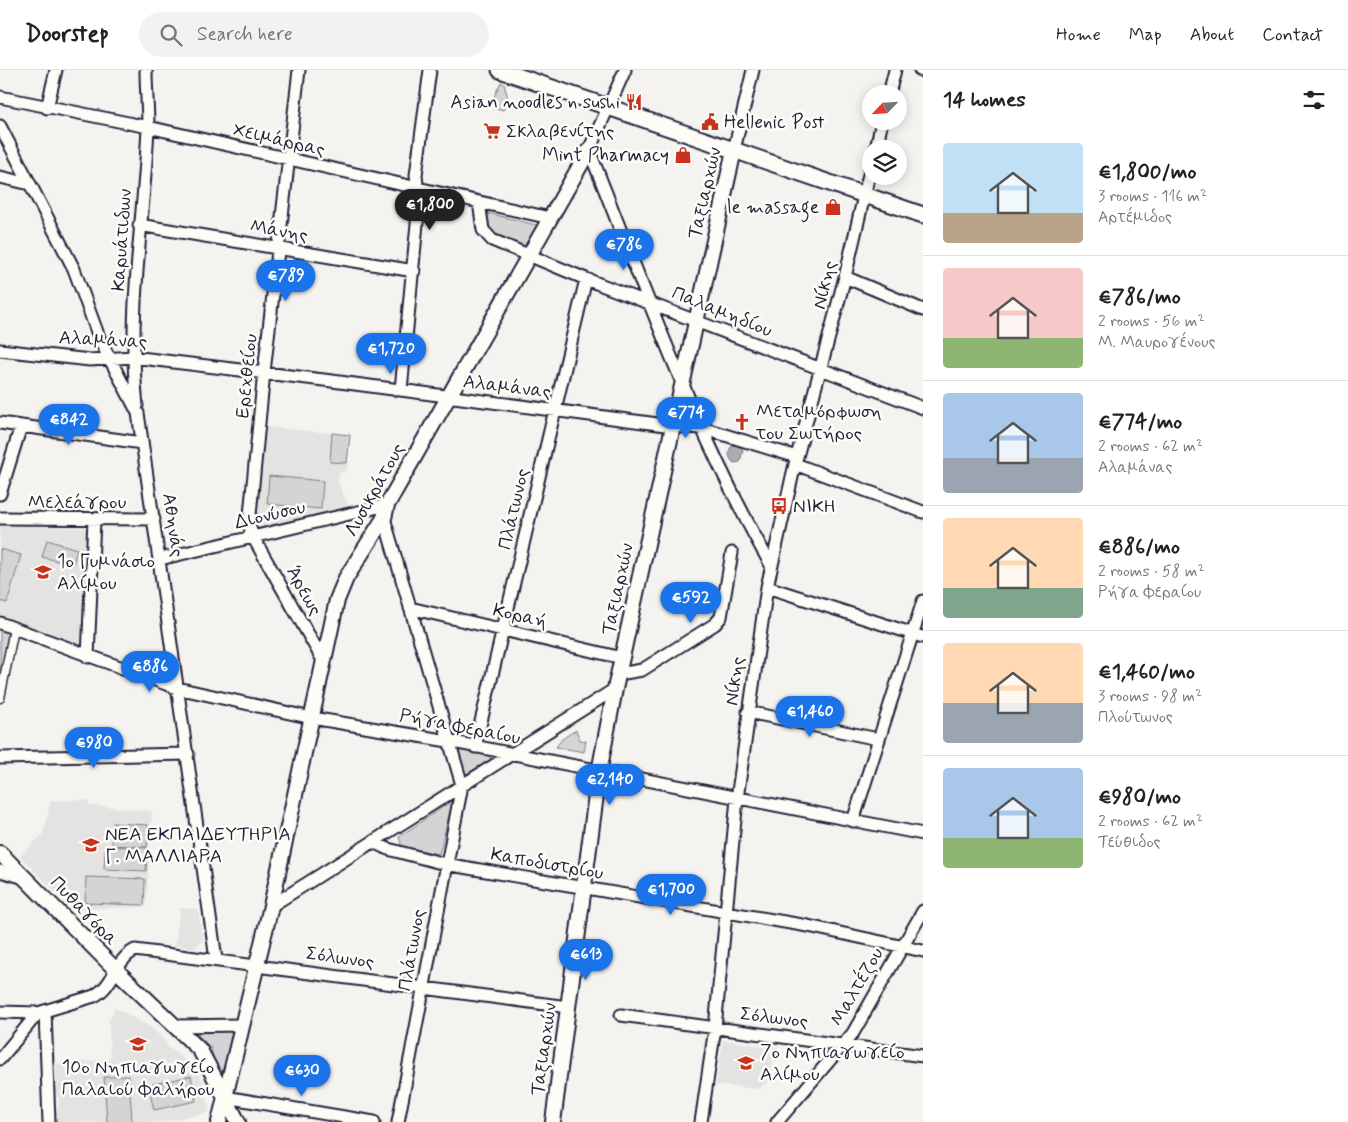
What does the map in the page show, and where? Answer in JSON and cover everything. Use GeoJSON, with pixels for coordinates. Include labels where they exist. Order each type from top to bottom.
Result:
{"type":"FeatureCollection","features":[{"type":"Feature","properties":{"kind":"main road"},"geometry":{"type":"LineString","coordinates":[[500,70],[516,72],[610,107],[923,215]]}},
{"type":"Feature","properties":{"kind":"street"},"geometry":{"type":"LineString","coordinates":[[47,108],[56,70]]}},
{"type":"Feature","properties":{"kind":"street","name":"Καρυάτιδων"},"geometry":{"type":"LineString","coordinates":[[138,413],[132,358],[139,225],[148,127],[146,70]]}},
{"type":"Feature","properties":{"kind":"street","name":"Ερεχθείου"},"geometry":{"type":"LineString","coordinates":[[253,537],[249,525],[264,372],[299,70]]}},
{"type":"Feature","properties":{"kind":"street"},"geometry":{"type":"LineString","coordinates":[[401,390],[414,271],[419,203],[416,175],[430,70]]}},
{"type":"Feature","properties":{"kind":"street","name":"Λυσικράτους"},"geometry":{"type":"LineString","coordinates":[[219,1122],[271,906],[337,600],[346,578],[386,511],[448,397],[589,150],[610,107],[625,70]]}},
{"type":"Feature","properties":{"kind":"street","name":"Ταξιαρχών"},"geometry":{"type":"LineString","coordinates":[[553,1122],[600,772],[615,689],[753,70]]}},
{"type":"Feature","properties":{"kind":"street"},"geometry":{"type":"LineString","coordinates":[[891,85],[895,70]]}},
{"type":"Feature","properties":{"kind":"street","name":"Χειμάρρας"},"geometry":{"type":"LineString","coordinates":[[0,97],[148,127],[550,218]]}},
{"type":"Feature","properties":{"kind":"street","name":"Αθηνάς"},"geometry":{"type":"LineString","coordinates":[[0,126],[74,269],[109,360],[138,413],[216,959]]}},
{"type":"Feature","properties":{"kind":"street"},"geometry":{"type":"LineString","coordinates":[[589,150],[682,383],[748,525],[771,565]]}},
{"type":"Feature","properties":{"kind":"street"},"geometry":{"type":"LineString","coordinates":[[0,177],[30,184]]}},
{"type":"Feature","properties":{"kind":"street","name":"Νίκης"},"geometry":{"type":"LineString","coordinates":[[701,1122],[716,1028],[725,913],[737,799],[767,587],[796,460],[845,277],[866,185]]}},
{"type":"Feature","properties":{"kind":"street","name":"Παλαμηδίου"},"geometry":{"type":"LineString","coordinates":[[480,202],[484,230],[487,236],[529,256],[923,408]]}},
{"type":"Feature","properties":{"kind":"street","name":"Μάνης"},"geometry":{"type":"LineString","coordinates":[[139,225],[414,271]]}},
{"type":"Feature","properties":{"kind":"street"},"geometry":{"type":"LineString","coordinates":[[845,277],[923,310]]}},
{"type":"Feature","properties":{"kind":"street","name":"Πλάτωνος"},"geometry":{"type":"LineString","coordinates":[[475,747],[586,279]]}},
{"type":"Feature","properties":{"kind":"street","name":"Αλαμάνας"},"geometry":{"type":"LineString","coordinates":[[0,350],[90,360],[132,358],[264,372],[555,411],[702,428],[796,460],[923,512]]}},
{"type":"Feature","properties":{"kind":"street"},"geometry":{"type":"LineString","coordinates":[[0,423],[142,443]]}},
{"type":"Feature","properties":{"kind":"street"},"geometry":{"type":"LineString","coordinates":[[0,494],[21,426]]}},
{"type":"Feature","properties":{"kind":"street"},"geometry":{"type":"LineString","coordinates":[[386,511],[410,608],[462,785]]}},
{"type":"Feature","properties":{"kind":"street","name":"Διονύσου"},"geometry":{"type":"LineString","coordinates":[[160,559],[253,537],[386,511]]}},
{"type":"Feature","properties":{"kind":"street","name":"Μελεάγρου"},"geometry":{"type":"LineString","coordinates":[[0,518],[154,519]]}},
{"type":"Feature","properties":{"kind":"street"},"geometry":{"type":"LineString","coordinates":[[88,657],[94,520]]}},
{"type":"Feature","properties":{"kind":"street","name":"Άρεως"},"geometry":{"type":"LineString","coordinates":[[253,537],[324,662]]}},
{"type":"Feature","properties":{"kind":"street"},"geometry":{"type":"LineString","coordinates":[[619,674],[642,670],[715,624],[721,617],[732,553]]}},
{"type":"Feature","properties":{"kind":"street"},"geometry":{"type":"LineString","coordinates":[[767,587],[917,635]]}},
{"type":"Feature","properties":{"kind":"street"},"geometry":{"type":"LineString","coordinates":[[853,821],[878,739],[917,635],[923,600]]}},
{"type":"Feature","properties":{"kind":"street","name":"Κοραή"},"geometry":{"type":"LineString","coordinates":[[410,608],[622,658]]}},
{"type":"Feature","properties":{"kind":"street","name":"Ρήγα Φεραίου"},"geometry":{"type":"LineString","coordinates":[[0,623],[88,657],[177,688],[312,718],[448,741],[923,834]]}},
{"type":"Feature","properties":{"kind":"street"},"geometry":{"type":"LineString","coordinates":[[0,698],[14,629]]}},
{"type":"Feature","properties":{"kind":"street"},"geometry":{"type":"LineString","coordinates":[[271,906],[374,843],[509,754],[615,689]]}},
{"type":"Feature","properties":{"kind":"street"},"geometry":{"type":"LineString","coordinates":[[748,712],[878,739]]}},
{"type":"Feature","properties":{"kind":"street"},"geometry":{"type":"LineString","coordinates":[[0,758],[188,754]]}},
{"type":"Feature","properties":{"kind":"street","name":"Πλάτωνος"},"geometry":{"type":"LineString","coordinates":[[398,1122],[424,988],[445,864],[462,785]]}},
{"type":"Feature","properties":{"kind":"street","name":"Καποδιστρίου"},"geometry":{"type":"LineString","coordinates":[[374,843],[388,850],[445,864],[902,945],[923,951]]}},
{"type":"Feature","properties":{"kind":"street","name":"Πυθαγόρα"},"geometry":{"type":"LineString","coordinates":[[0,853],[116,970],[200,1050],[238,1122]]}},
{"type":"Feature","properties":{"kind":"street","name":"Πυθαγόρα"},"geometry":{"type":"LineString","coordinates":[[0,871],[25,878]]}},
{"type":"Feature","properties":{"kind":"street","name":"Μαλτέζου"},"geometry":{"type":"LineString","coordinates":[[777,1122],[853,1033],[923,911]]}},
{"type":"Feature","properties":{"kind":"street","name":"Σόλωνος"},"geometry":{"type":"LineString","coordinates":[[116,970],[127,954],[135,950],[216,959],[568,1007]]}},
{"type":"Feature","properties":{"kind":"street"},"geometry":{"type":"LineString","coordinates":[[0,1012],[41,1012],[102,992],[116,970]]}},
{"type":"Feature","properties":{"kind":"street"},"geometry":{"type":"LineString","coordinates":[[0,1059],[41,1012]]}},
{"type":"Feature","properties":{"kind":"street"},"geometry":{"type":"LineString","coordinates":[[41,1012],[49,1122]]}},
{"type":"Feature","properties":{"kind":"street","name":"Σόλωνος"},"geometry":{"type":"LineString","coordinates":[[621,1015],[923,1056]]}},
{"type":"Feature","properties":{"kind":"street"},"geometry":{"type":"LineString","coordinates":[[174,1026],[243,1025]]}},
{"type":"Feature","properties":{"kind":"street"},"geometry":{"type":"LineString","coordinates":[[225,1097],[374,1122]]}},
{"type":"Feature","properties":{"kind":"shaded area"},"geometry":{"type":"Polygon","coordinates":[[[501,82],[504,84],[509,102],[503,110],[493,107],[491,103],[501,82]]]}},
{"type":"Feature","properties":{"kind":"shaded area"},"geometry":{"type":"Polygon","coordinates":[[[488,213],[536,225],[537,228],[526,250],[490,233],[488,213]]]}},
{"type":"Feature","properties":{"kind":"shaded area"},"geometry":{"type":"Polygon","coordinates":[[[266,427],[350,435],[347,471],[340,473],[338,482],[349,507],[263,526],[256,520],[266,427]]]}},
{"type":"Feature","properties":{"kind":"shaded area"},"geometry":{"type":"Polygon","coordinates":[[[332,433],[350,435],[347,463],[330,462],[332,433]]]}},
{"type":"Feature","properties":{"kind":"shaded area"},"geometry":{"type":"Polygon","coordinates":[[[733,445],[740,446],[743,450],[740,462],[734,463],[729,456],[733,445]]]}},
{"type":"Feature","properties":{"kind":"shaded area"},"geometry":{"type":"Polygon","coordinates":[[[269,476],[323,481],[321,509],[267,504],[269,476]]]}},
{"type":"Feature","properties":{"kind":"shaded area","name":"1ο Γυμνάσιο Αλίμου"},"geometry":{"type":"Polygon","coordinates":[[[0,525],[89,528],[84,641],[77,645],[0,616],[0,525]]]}},
{"type":"Feature","properties":{"kind":"shaded area"},"geometry":{"type":"Polygon","coordinates":[[[47,540],[77,549],[73,565],[42,557],[47,540]]]}},
{"type":"Feature","properties":{"kind":"shaded area"},"geometry":{"type":"Polygon","coordinates":[[[0,549],[21,555],[7,603],[0,601],[0,549]]]}},
{"type":"Feature","properties":{"kind":"shaded area"},"geometry":{"type":"Polygon","coordinates":[[[0,629],[9,632],[10,636],[0,682],[0,629]]]}},
{"type":"Feature","properties":{"kind":"shaded area"},"geometry":{"type":"Polygon","coordinates":[[[576,730],[580,740],[586,741],[584,752],[556,747],[562,739],[576,730]]]}},
{"type":"Feature","properties":{"kind":"shaded area"},"geometry":{"type":"Polygon","coordinates":[[[457,750],[491,758],[490,761],[462,776],[457,750]]]}},
{"type":"Feature","properties":{"kind":"shaded area","name":"ΝΕΑ ΕΚΠΑΙΔΕΥΤΗΡΙΑ Γ. ΜΑΛΛΙΑΡΑ"},"geometry":{"type":"Polygon","coordinates":[[[51,800],[89,800],[89,805],[152,811],[146,907],[72,909],[20,856],[43,834],[51,800]]]}},
{"type":"Feature","properties":{"kind":"shaded area"},"geometry":{"type":"Polygon","coordinates":[[[453,800],[439,854],[402,847],[399,837],[453,800]]]}},
{"type":"Feature","properties":{"kind":"shaded area"},"geometry":{"type":"Polygon","coordinates":[[[113,823],[148,825],[147,847],[112,845],[113,823]]]}},
{"type":"Feature","properties":{"kind":"shaded area"},"geometry":{"type":"Polygon","coordinates":[[[105,846],[147,848],[146,871],[104,869],[105,846]]]}},
{"type":"Feature","properties":{"kind":"shaded area"},"geometry":{"type":"Polygon","coordinates":[[[86,877],[145,879],[144,905],[85,903],[86,877]]]}},
{"type":"Feature","properties":{"kind":"shaded area"},"geometry":{"type":"Polygon","coordinates":[[[180,908],[198,909],[203,939],[194,949],[175,945],[180,908]]]}},
{"type":"Feature","properties":{"kind":"shaded area"},"geometry":{"type":"Polygon","coordinates":[[[115,1008],[151,1027],[166,1042],[168,1047],[182,1057],[189,1068],[195,1070],[202,1078],[210,1112],[163,1122],[56,1122],[59,1098],[55,1092],[56,1064],[110,1059],[109,1020],[115,1008]]]}},
{"type":"Feature","properties":{"kind":"shaded area"},"geometry":{"type":"Polygon","coordinates":[[[232,1031],[222,1077],[218,1077],[211,1048],[196,1033],[232,1031]]]}},
{"type":"Feature","properties":{"kind":"shaded area","name":"7ο Νηπιαγωγείο Αλίμου"},"geometry":{"type":"Polygon","coordinates":[[[723,1040],[775,1048],[770,1079],[759,1089],[716,1085],[723,1040]]]}},
{"type":"Feature","properties":{"kind":"shaded area"},"geometry":{"type":"Polygon","coordinates":[[[129,1076],[132,1122],[107,1122],[104,1077],[129,1076]]]}},
{"type":"Feature","properties":{"kind":"shaded area"},"geometry":{"type":"Polygon","coordinates":[[[191,1076],[196,1101],[154,1110],[148,1085],[191,1076]]]}},
{"type":"Feature","properties":{"kind":"place","name":"Asian noodles n sushi"},"geometry":{"type":"Point","coordinates":[634,102]}},
{"type":"Feature","properties":{"kind":"place","name":"Hellenic Post"},"geometry":{"type":"Point","coordinates":[710,122]}},
{"type":"Feature","properties":{"kind":"place","name":"Σκλαβενίτης"},"geometry":{"type":"Point","coordinates":[492,131]}},
{"type":"Feature","properties":{"kind":"place","name":"Mint Pharmacy"},"geometry":{"type":"Point","coordinates":[683,155]}},
{"type":"Feature","properties":{"kind":"place","name":"le massage"},"geometry":{"type":"Point","coordinates":[833,207]}},
{"type":"Feature","properties":{"kind":"place","name":"Μεταμόρφωση του Σωτήρος"},"geometry":{"type":"Point","coordinates":[742,422]}},
{"type":"Feature","properties":{"kind":"place","name":"ΝΙΚΗ"},"geometry":{"type":"Point","coordinates":[779,506]}},
{"type":"Feature","properties":{"kind":"place","name":"1ο Γυμνάσιο Αλίμου"},"geometry":{"type":"Point","coordinates":[43,572]}},
{"type":"Feature","properties":{"kind":"place","name":"ΝΕΑ ΕΚΠΑΙΔΕΥΤΗΡΙΑ Γ. ΜΑΛΛΙΑΡΑ"},"geometry":{"type":"Point","coordinates":[91,845]}},
{"type":"Feature","properties":{"kind":"place","name":"10ο Νηπιαγωγείο Παλαιού Φαλήρου"},"geometry":{"type":"Point","coordinates":[138,1044]}},
{"type":"Feature","properties":{"kind":"place","name":"7ο Νηπιαγωγείο Αλίμου"},"geometry":{"type":"Point","coordinates":[746,1063]}}]}
